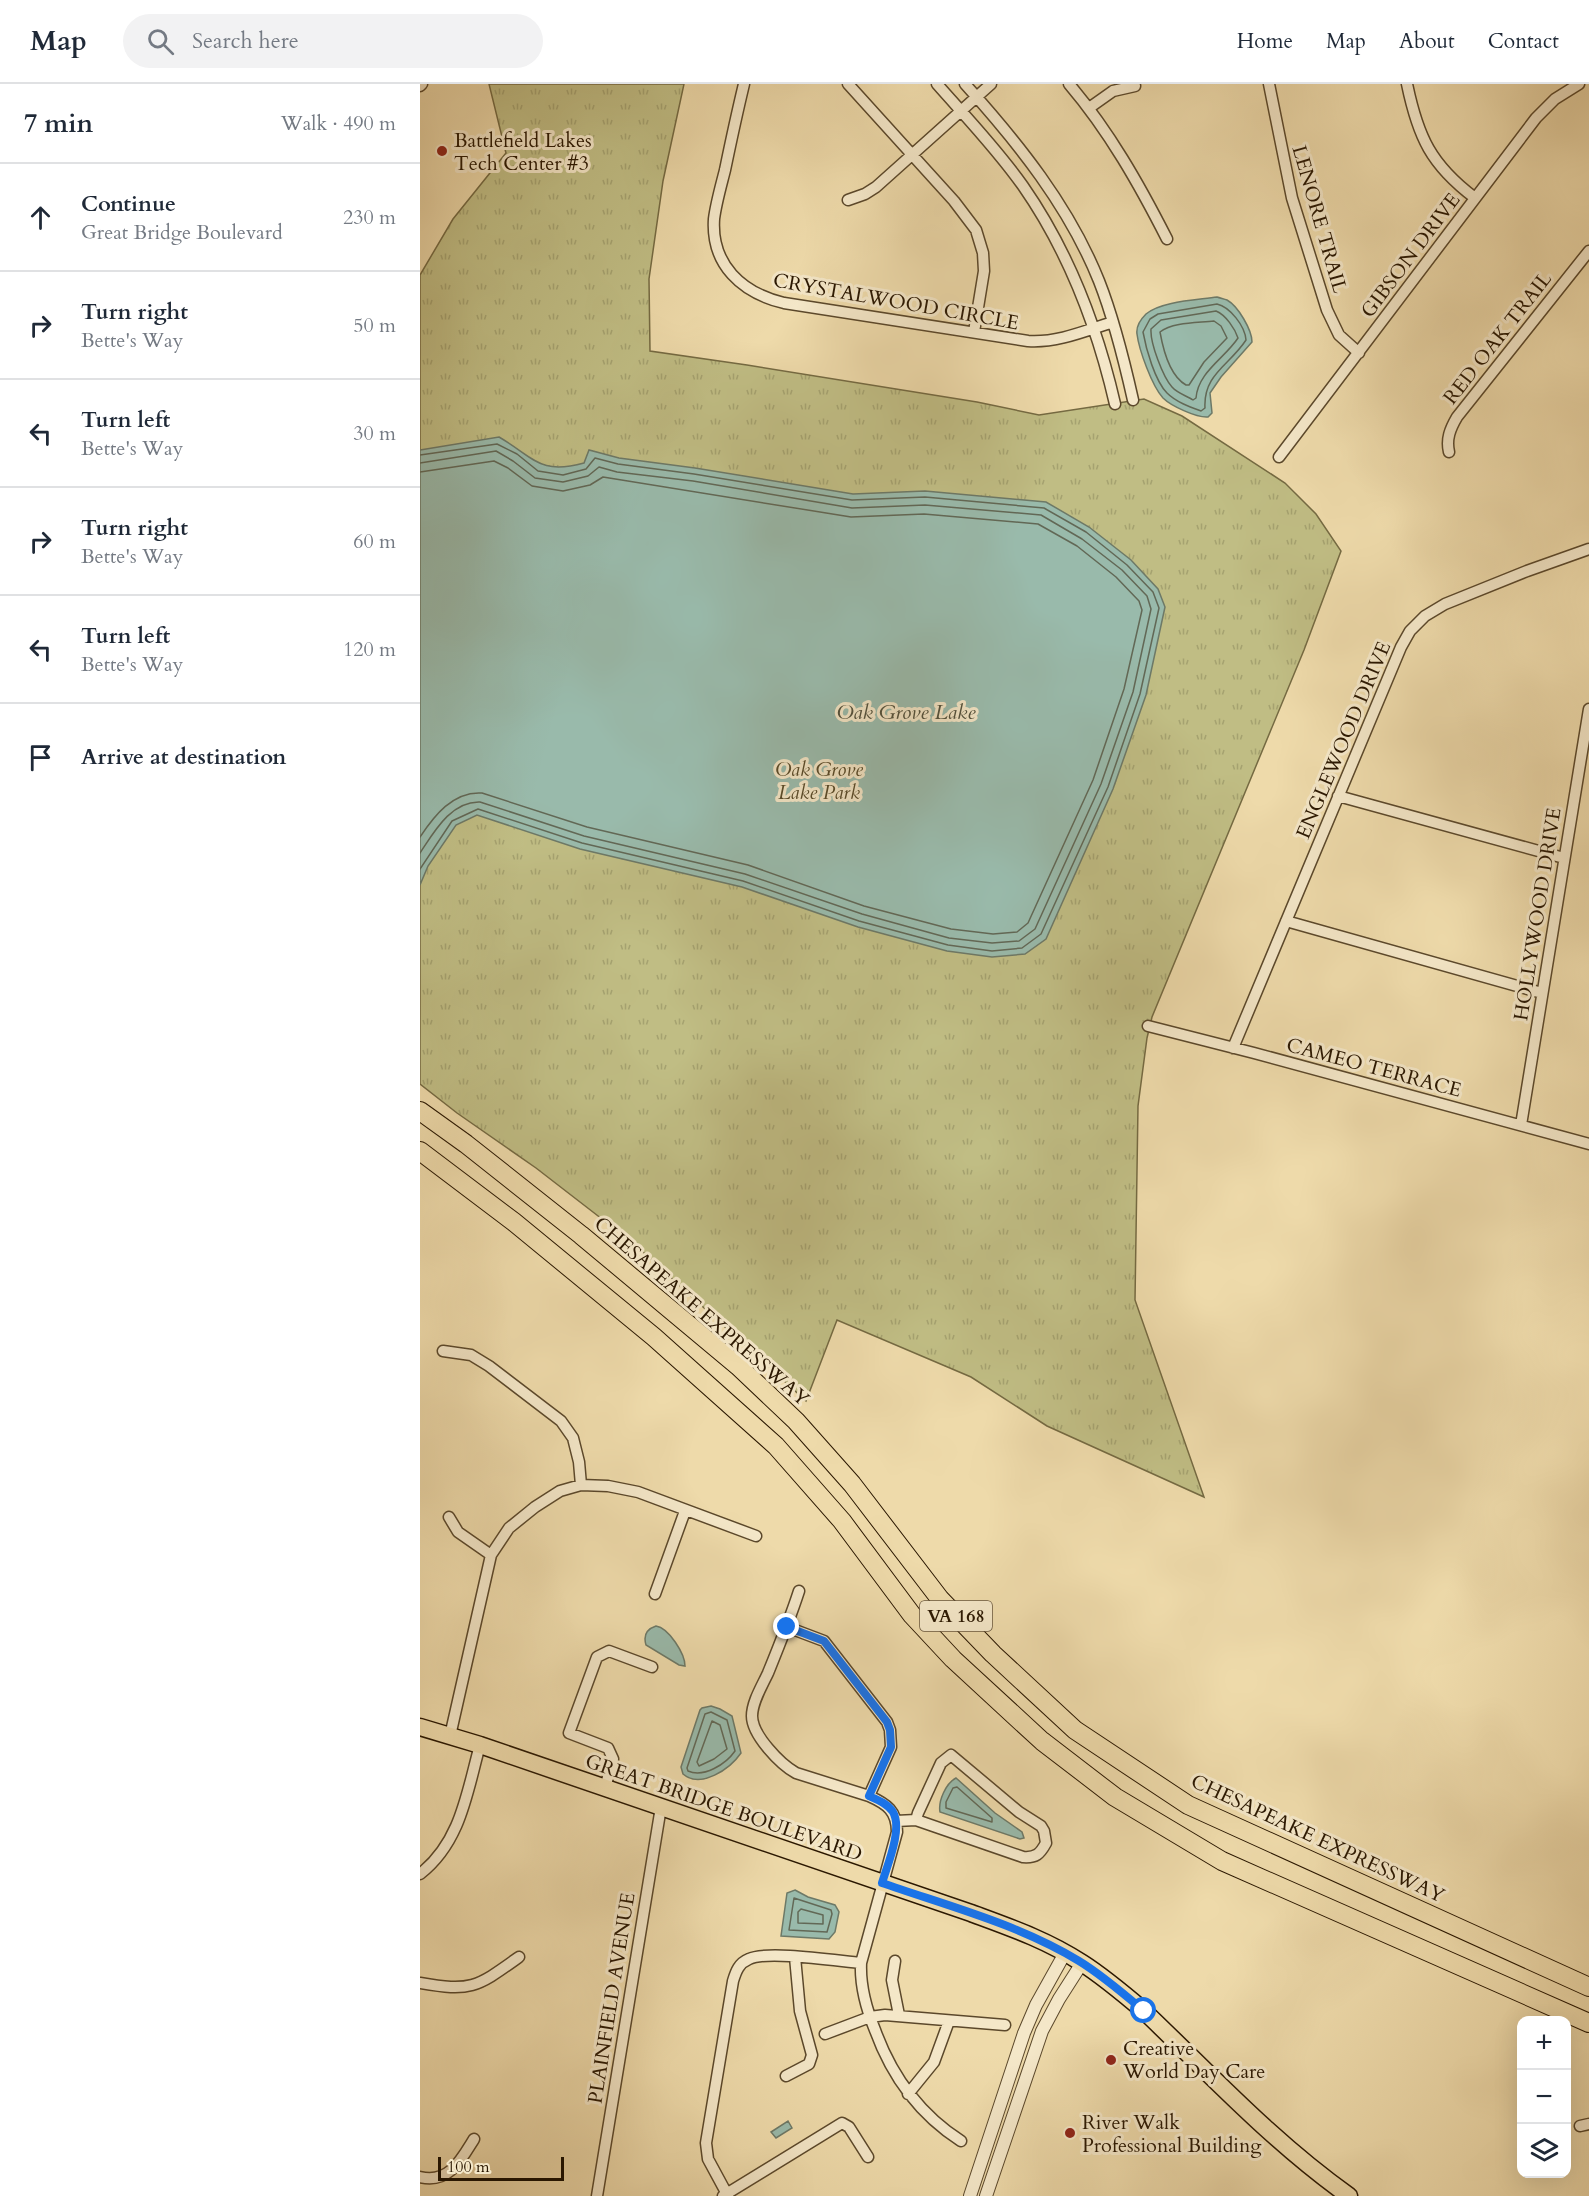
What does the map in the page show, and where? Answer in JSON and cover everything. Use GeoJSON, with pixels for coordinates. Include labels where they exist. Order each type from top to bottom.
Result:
{"type":"FeatureCollection","features":[{"type":"Feature","properties":{"kind":"highway","name":"CHESAPEAKE EXPRESSWAY"},"geometry":{"type":"LineString","coordinates":[[420,1111],[466,1144],[581,1235],[738,1366],[796,1421],[852,1484],[940,1599],[993,1654],[1075,1730],[1188,1805],[1589,1987]]}},
{"type":"Feature","properties":{"kind":"highway","name":"VA 168"},"geometry":{"type":"LineString","coordinates":[[420,1150],[496,1208],[654,1337],[776,1446],[842,1521],[912,1615],[953,1659],[1042,1741],[1115,1797],[1222,1861],[1589,2024]]}},
{"type":"Feature","properties":{"kind":"main road","name":"GREAT BRIDGE BOULEVARD"},"geometry":{"type":"LineString","coordinates":[[420,1727],[480,1745],[1023,1932],[1065,1953],[1082,1963],[1144,2011],[1286,2147],[1318,2175],[1349,2196]]}},
{"type":"Feature","properties":{"kind":"street","name":"CRYSTALWOOD CIRCLE"},"geometry":{"type":"LineString","coordinates":[[744,84],[714,219],[718,250],[732,275],[744,287],[758,296],[772,300],[1041,342],[1113,322]]}},
{"type":"Feature","properties":{"kind":"street"},"geometry":{"type":"LineString","coordinates":[[848,84],[969,219],[980,241],[984,271],[974,332]]}},
{"type":"Feature","properties":{"kind":"street"},"geometry":{"type":"LineString","coordinates":[[937,84],[999,155],[1045,220],[1066,259],[1095,328],[1115,404]]}},
{"type":"Feature","properties":{"kind":"street"},"geometry":{"type":"LineString","coordinates":[[965,84],[1028,158],[1062,209],[1081,243],[1099,281],[1113,322],[1133,400]]}},
{"type":"Feature","properties":{"kind":"street"},"geometry":{"type":"LineString","coordinates":[[848,200],[876,187],[991,84]]}},
{"type":"Feature","properties":{"kind":"street"},"geometry":{"type":"LineString","coordinates":[[1069,84],[1089,108],[1133,174],[1167,239]]}},
{"type":"Feature","properties":{"kind":"street","name":"LENORE TRAIL"},"geometry":{"type":"LineString","coordinates":[[1269,84],[1292,198],[1327,310],[1339,335],[1359,353]]}},
{"type":"Feature","properties":{"kind":"street"},"geometry":{"type":"LineString","coordinates":[[1407,84],[1418,130],[1428,150],[1448,176],[1475,198]]}},
{"type":"Feature","properties":{"kind":"street","name":"GIBSON DRIVE"},"geometry":{"type":"LineString","coordinates":[[1279,457],[1536,118],[1555,99],[1579,84]]}},
{"type":"Feature","properties":{"kind":"street"},"geometry":{"type":"LineString","coordinates":[[1089,108],[1113,91],[1135,86]]}},
{"type":"Feature","properties":{"kind":"street","name":"RED OAK TRAIL"},"geometry":{"type":"LineString","coordinates":[[1449,452],[1447,444],[1449,434],[1457,417],[1589,251]]}},
{"type":"Feature","properties":{"kind":"street","name":"ENGLEWOOD DRIVE"},"geometry":{"type":"LineString","coordinates":[[1233,1048],[1401,647],[1410,631],[1425,616],[1445,604],[1589,549]]}},
{"type":"Feature","properties":{"kind":"street","name":"HOLLYWOOD DRIVE"},"geometry":{"type":"LineString","coordinates":[[1521,1125],[1589,709]]}},
{"type":"Feature","properties":{"kind":"street"},"geometry":{"type":"LineString","coordinates":[[1338,796],[1564,858]]}},
{"type":"Feature","properties":{"kind":"street"},"geometry":{"type":"LineString","coordinates":[[1286,921],[1542,993]]}},
{"type":"Feature","properties":{"kind":"street","name":"CAMEO TERRACE"},"geometry":{"type":"LineString","coordinates":[[1148,1026],[1589,1144]]}},
{"type":"Feature","properties":{"kind":"street"},"geometry":{"type":"LineString","coordinates":[[443,1351],[471,1356],[489,1366],[561,1421],[573,1438],[579,1462],[580,1485]]}},
{"type":"Feature","properties":{"kind":"street"},"geometry":{"type":"LineString","coordinates":[[450,1736],[490,1554],[509,1528],[535,1507],[560,1491],[580,1485],[622,1488],[756,1536]]}},
{"type":"Feature","properties":{"kind":"street"},"geometry":{"type":"LineString","coordinates":[[655,1594],[685,1511]]}},
{"type":"Feature","properties":{"kind":"street"},"geometry":{"type":"LineString","coordinates":[[449,1517],[458,1532],[490,1554]]}},
{"type":"Feature","properties":{"kind":"street"},"geometry":{"type":"LineString","coordinates":[[799,1591],[787,1627],[753,1708],[753,1724],[760,1738],[785,1767],[796,1773],[869,1796],[886,1804],[893,1811],[897,1832],[861,1963],[861,1977],[870,2017],[894,2075],[928,2117],[961,2141]]}},
{"type":"Feature","properties":{"kind":"street"},"geometry":{"type":"LineString","coordinates":[[787,1627],[824,1641],[887,1722],[891,1747],[869,1796]]}},
{"type":"Feature","properties":{"kind":"street"},"geometry":{"type":"LineString","coordinates":[[605,1788],[613,1759],[608,1748],[569,1733],[597,1657],[609,1651],[652,1667]]}},
{"type":"Feature","properties":{"kind":"street"},"geometry":{"type":"LineString","coordinates":[[420,1874],[440,1854],[459,1823],[480,1745]]}},
{"type":"Feature","properties":{"kind":"street"},"geometry":{"type":"LineString","coordinates":[[896,1821],[916,1820],[1023,1857],[1038,1854],[1046,1843],[1041,1826],[1019,1812],[951,1755],[941,1763],[916,1820]]}},
{"type":"Feature","properties":{"kind":"street","name":"PLAINFIELD AVENUE"},"geometry":{"type":"LineString","coordinates":[[597,2196],[661,1807]]}},
{"type":"Feature","properties":{"kind":"street"},"geometry":{"type":"LineString","coordinates":[[970,2196],[1024,2033],[1039,1998],[1065,1953]]}},
{"type":"Feature","properties":{"kind":"street"},"geometry":{"type":"LineString","coordinates":[[861,1963],[764,1955],[748,1959],[737,1967],[706,2143],[708,2159],[726,2195],[842,2123],[849,2127],[868,2157]]}},
{"type":"Feature","properties":{"kind":"street"},"geometry":{"type":"LineString","coordinates":[[420,1983],[465,1988],[492,1977],[519,1958]]}},
{"type":"Feature","properties":{"kind":"street"},"geometry":{"type":"LineString","coordinates":[[786,2076],[808,2064],[812,2055],[800,2011],[795,1958]]}},
{"type":"Feature","properties":{"kind":"street"},"geometry":{"type":"LineString","coordinates":[[895,1960],[892,1980],[899,2015]]}},
{"type":"Feature","properties":{"kind":"street"},"geometry":{"type":"LineString","coordinates":[[986,2196],[1042,2031],[1082,1963]]}},
{"type":"Feature","properties":{"kind":"street"},"geometry":{"type":"LineString","coordinates":[[825,2034],[870,2017],[899,2015],[1005,2025]]}},
{"type":"Feature","properties":{"kind":"street"},"geometry":{"type":"LineString","coordinates":[[908,2094],[934,2062],[949,2021]]}},
{"type":"Feature","properties":{"kind":"street"},"geometry":{"type":"LineString","coordinates":[[420,2177],[432,2179],[448,2174],[456,2167],[474,2139]]}},
{"type":"Feature","properties":{"kind":"green space","name":"Oak Grove Lake Park"},"geometry":{"type":"Polygon","coordinates":[[[489,84],[684,84],[663,181],[649,279],[650,351],[977,402],[1039,415],[1144,399],[1182,416],[1285,483],[1316,514],[1341,551],[1304,650],[1152,1017],[1147,1038],[1138,1106],[1135,1300],[1204,1497],[1047,1426],[971,1377],[837,1320],[806,1401],[633,1243],[536,1168],[420,1084],[420,275],[453,219],[506,153],[489,84]]]}},
{"type":"Feature","properties":{"kind":"water"},"geometry":{"type":"Polygon","coordinates":[[[1217,297],[1227,300],[1240,313],[1250,331],[1252,342],[1210,393],[1212,413],[1208,417],[1203,417],[1184,411],[1163,398],[1147,368],[1140,349],[1137,331],[1142,318],[1161,306],[1217,297]]]}},
{"type":"Feature","properties":{"kind":"water","name":"Oak Grove Lake"},"geometry":{"type":"Polygon","coordinates":[[[499,437],[530,458],[547,466],[557,467],[584,463],[589,450],[619,458],[853,494],[925,491],[1046,502],[1089,527],[1131,560],[1158,589],[1165,607],[1146,695],[1113,789],[1046,939],[1025,954],[992,957],[947,951],[858,927],[742,887],[580,849],[477,815],[456,825],[428,866],[420,885],[420,450],[499,437]]]}},
{"type":"Feature","properties":{"kind":"water"},"geometry":{"type":"Polygon","coordinates":[[[656,1626],[666,1631],[675,1642],[685,1666],[679,1665],[646,1645],[646,1633],[656,1626]]]}},
{"type":"Feature","properties":{"kind":"water"},"geometry":{"type":"Polygon","coordinates":[[[711,1706],[732,1716],[741,1753],[723,1771],[715,1775],[698,1779],[690,1778],[683,1774],[681,1767],[700,1710],[711,1706]]]}},
{"type":"Feature","properties":{"kind":"water"},"geometry":{"type":"Polygon","coordinates":[[[956,1778],[995,1813],[1022,1832],[1024,1838],[1020,1839],[940,1812],[940,1803],[944,1793],[952,1780],[956,1778]]]}},
{"type":"Feature","properties":{"kind":"water"},"geometry":{"type":"Polygon","coordinates":[[[795,1890],[808,1897],[835,1905],[839,1912],[835,1932],[829,1939],[781,1936],[787,1893],[795,1890]]]}},
{"type":"Feature","properties":{"kind":"water"},"geometry":{"type":"Polygon","coordinates":[[[788,2121],[792,2128],[776,2138],[771,2132],[788,2121]]]}},
{"type":"Feature","properties":{"kind":"place","name":"Battlefield Lakes Tech Center #3"},"geometry":{"type":"Point","coordinates":[442,151]}},
{"type":"Feature","properties":{"kind":"place","name":"Creative World Day Care"},"geometry":{"type":"Point","coordinates":[1111,2060]}},
{"type":"Feature","properties":{"kind":"place","name":"River Walk Professional Building"},"geometry":{"type":"Point","coordinates":[1070,2133]}},
{"type":"Feature","properties":{"kind":"route"},"geometry":{"type":"LineString","coordinates":[[787,1627],[824,1641],[881,1712],[890,1730],[891,1747],[869,1796],[886,1804],[896,1818],[897,1832],[882,1883],[971,1913],[1038,1939],[1082,1963],[1144,2011]]}}]}
